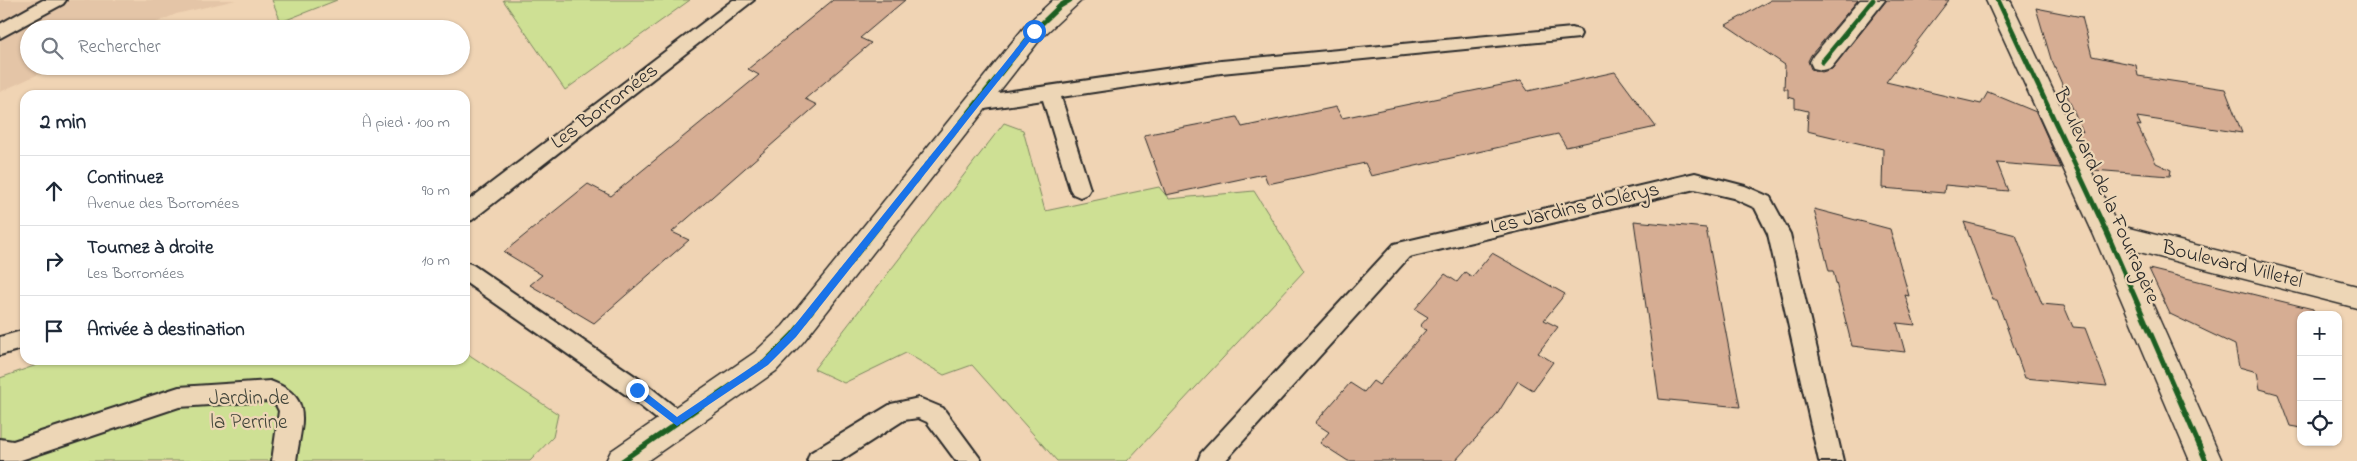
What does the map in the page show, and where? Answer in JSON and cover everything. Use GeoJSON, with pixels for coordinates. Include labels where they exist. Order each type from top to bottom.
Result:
{"type":"FeatureCollection","features":[{"type":"Feature","properties":{"kind":"street"},"geometry":{"type":"LineString","coordinates":[[622,461],[765,362],[793,334],[1034,31],[1060,6],[1070,0]]}},
{"type":"Feature","properties":{"kind":"street"},"geometry":{"type":"LineString","coordinates":[[1822,62],[1873,0]]}},
{"type":"Feature","properties":{"kind":"street","name":"Boulevard de la Fourragère"},"geometry":{"type":"LineString","coordinates":[[1998,0],[2107,233],[2206,461]]}},
{"type":"Feature","properties":{"kind":"street","name":"Boulevard Villetel"},"geometry":{"type":"LineString","coordinates":[[2107,233],[2357,297]]}},
{"type":"Feature","properties":{"kind":"lane"},"geometry":{"type":"LineString","coordinates":[[21,20],[56,0]]}},
{"type":"Feature","properties":{"kind":"lane","name":"Les Borromées"},"geometry":{"type":"LineString","coordinates":[[470,210],[745,0]]}},
{"type":"Feature","properties":{"kind":"lane"},"geometry":{"type":"LineString","coordinates":[[0,32],[20,21]]}},
{"type":"Feature","properties":{"kind":"lane"},"geometry":{"type":"LineString","coordinates":[[978,103],[1221,68],[1572,34]]}},
{"type":"Feature","properties":{"kind":"lane"},"geometry":{"type":"LineString","coordinates":[[1050,92],[1080,188]]}},
{"type":"Feature","properties":{"kind":"lane","name":"Les Jardins d'Olérys"},"geometry":{"type":"LineString","coordinates":[[1210,461],[1402,250],[1695,181],[1738,191],[1763,203],[1779,234],[1831,461]]}},
{"type":"Feature","properties":{"kind":"lane"},"geometry":{"type":"LineString","coordinates":[[470,274],[637,390],[677,422]]}},
{"type":"Feature","properties":{"kind":"lane"},"geometry":{"type":"LineString","coordinates":[[0,346],[20,340]]}},
{"type":"Feature","properties":{"kind":"lane"},"geometry":{"type":"LineString","coordinates":[[0,450],[2,453],[13,452],[179,397],[270,392],[284,398],[291,410],[284,461]]}},
{"type":"Feature","properties":{"kind":"lane"},"geometry":{"type":"LineString","coordinates":[[819,461],[899,411],[919,408],[935,415],[970,461]]}},
{"type":"Feature","properties":{"kind":"shaded area"},"geometry":{"type":"Polygon","coordinates":[[[0,0],[236,0],[176,14],[162,20],[20,20],[20,75],[37,75],[0,92],[0,0]]]}},
{"type":"Feature","properties":{"kind":"green space"},"geometry":{"type":"Polygon","coordinates":[[[272,0],[337,0],[286,20],[280,20],[272,0]]]}},
{"type":"Feature","properties":{"kind":"green space"},"geometry":{"type":"Polygon","coordinates":[[[503,0],[690,0],[565,90],[503,0]]]}},
{"type":"Feature","properties":{"kind":"green space"},"geometry":{"type":"Polygon","coordinates":[[[1004,123],[1023,130],[1045,211],[1159,187],[1169,199],[1254,191],[1304,271],[1127,461],[1057,461],[972,365],[944,375],[906,353],[844,383],[814,369],[1004,123]]]}},
{"type":"Feature","properties":{"kind":"green space","name":"Jardin de la Perrine"},"geometry":{"type":"Polygon","coordinates":[[[470,355],[558,414],[553,437],[530,461],[0,461],[0,378],[37,365],[470,365],[470,355]]]}},
{"type":"Feature","properties":{"kind":"building"},"geometry":{"type":"Polygon","coordinates":[[[833,0],[905,0],[860,38],[871,43],[805,99],[817,105],[672,232],[689,240],[594,323],[530,285],[542,275],[504,252],[588,184],[611,196],[759,75],[748,69],[833,0]]]}},
{"type":"Feature","properties":{"kind":"building"},"geometry":{"type":"Polygon","coordinates":[[[1771,0],[1858,0],[1808,61],[1811,69],[1822,72],[1832,69],[1887,0],[1949,0],[1886,82],[1981,104],[1988,92],[2036,112],[2061,168],[1997,163],[2008,191],[1945,185],[1944,193],[1882,188],[1883,149],[1807,131],[1808,111],[1795,108],[1795,99],[1788,97],[1788,89],[1784,89],[1785,65],[1726,25],[1771,0]]]}},
{"type":"Feature","properties":{"kind":"building"},"geometry":{"type":"Polygon","coordinates":[[[2036,8],[2082,17],[2092,56],[2136,65],[2138,76],[2225,89],[2242,133],[2137,117],[2141,126],[2137,125],[2156,163],[2171,170],[2170,176],[2093,170],[2073,128],[2083,132],[2051,59],[2036,8]]]}},
{"type":"Feature","properties":{"kind":"building"},"geometry":{"type":"Polygon","coordinates":[[[1615,72],[1656,127],[1566,147],[1558,134],[1371,176],[1365,163],[1268,184],[1264,174],[1166,195],[1144,135],[1237,117],[1242,127],[1336,107],[1342,118],[1521,81],[1528,91],[1615,72]]]}},
{"type":"Feature","properties":{"kind":"building"},"geometry":{"type":"Polygon","coordinates":[[[1814,209],[1890,229],[1909,296],[1905,295],[1915,325],[1897,323],[1905,352],[1852,346],[1833,271],[1829,271],[1814,209]]]}},
{"type":"Feature","properties":{"kind":"building"},"geometry":{"type":"Polygon","coordinates":[[[1634,221],[1706,228],[1740,407],[1659,399],[1634,221]]]}},
{"type":"Feature","properties":{"kind":"building"},"geometry":{"type":"Polygon","coordinates":[[[1964,222],[2016,235],[2042,304],[2064,306],[2073,327],[2085,328],[2107,386],[2025,378],[1997,300],[1993,300],[1964,222]]]}},
{"type":"Feature","properties":{"kind":"building"},"geometry":{"type":"Polygon","coordinates":[[[1492,253],[1565,294],[1544,320],[1558,327],[1538,353],[1553,362],[1533,390],[1518,381],[1496,416],[1455,461],[1348,461],[1320,443],[1329,432],[1315,423],[1350,383],[1364,392],[1373,381],[1379,385],[1426,330],[1420,326],[1428,317],[1415,309],[1445,274],[1457,282],[1465,272],[1472,277],[1492,253]]]}},
{"type":"Feature","properties":{"kind":"building"},"geometry":{"type":"Polygon","coordinates":[[[2149,269],[2313,309],[2313,311],[2297,311],[2297,427],[2290,426],[2278,394],[2260,389],[2257,372],[2239,367],[2235,345],[2170,314],[2149,269]]]}},
{"type":"Feature","properties":{"kind":"cycle path"},"geometry":{"type":"LineString","coordinates":[[622,461],[765,362],[793,334],[1034,31],[1060,6],[1070,0]]}},
{"type":"Feature","properties":{"kind":"cycle path"},"geometry":{"type":"LineString","coordinates":[[1822,62],[1873,0]]}},
{"type":"Feature","properties":{"kind":"cycle path"},"geometry":{"type":"LineString","coordinates":[[1998,0],[2107,233],[2206,461]]}},
{"type":"Feature","properties":{"kind":"route"},"geometry":{"type":"LineString","coordinates":[[637,390],[677,422],[765,362],[793,334],[1034,31]]}}]}
